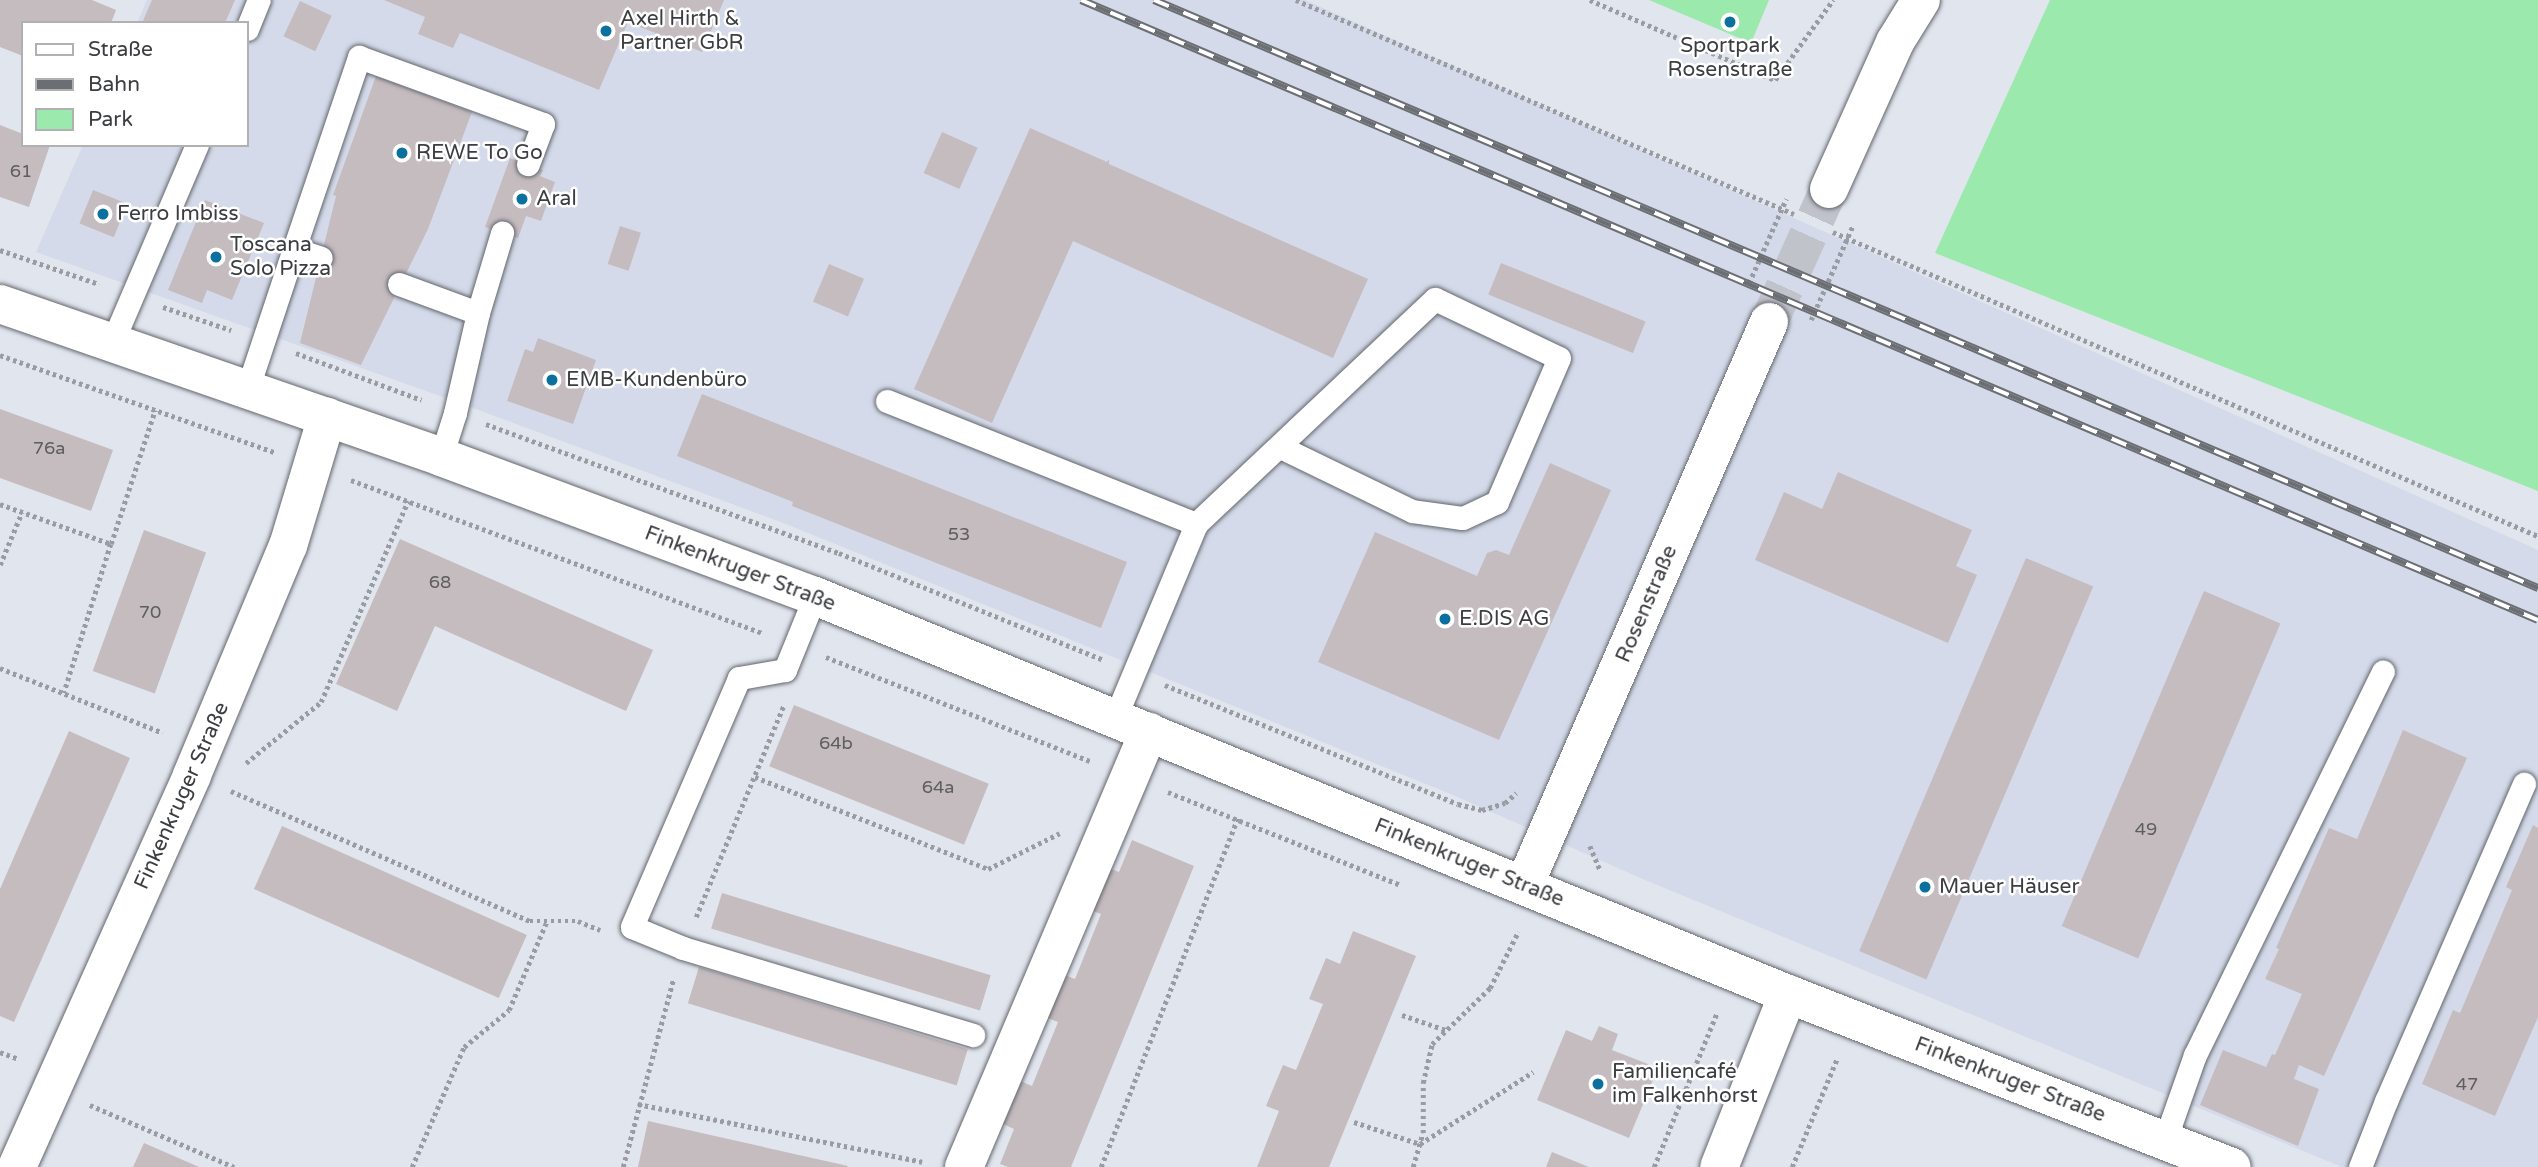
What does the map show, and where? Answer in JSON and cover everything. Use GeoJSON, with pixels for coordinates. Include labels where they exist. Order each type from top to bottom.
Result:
{"type":"FeatureCollection","features":[{"type":"Feature","properties":{"kind":"street"},"geometry":{"type":"LineString","coordinates":[[1829,189],[1895,42],[1921,0]]}},
{"type":"Feature","properties":{"kind":"street","name":"Finkenkruger Straße"},"geometry":{"type":"LineString","coordinates":[[0,304],[441,457],[815,596],[1788,994],[2231,1167]]}},
{"type":"Feature","properties":{"kind":"street","name":"Rosenstraße"},"geometry":{"type":"LineString","coordinates":[[1524,886],[1769,322]]}},
{"type":"Feature","properties":{"kind":"street","name":"Finkenkruger Straße"},"geometry":{"type":"LineString","coordinates":[[17,1167],[204,770],[288,546],[327,417]]}},
{"type":"Feature","properties":{"kind":"street"},"geometry":{"type":"LineString","coordinates":[[949,1166],[1149,732]]}},
{"type":"Feature","properties":{"kind":"street"},"geometry":{"type":"LineString","coordinates":[[1719,1167],[1788,994]]}},
{"type":"Feature","properties":{"kind":"lane"},"geometry":{"type":"LineString","coordinates":[[248,27],[259,0]]}},
{"type":"Feature","properties":{"kind":"lane"},"geometry":{"type":"LineString","coordinates":[[247,390],[359,57],[543,124],[528,164]]}},
{"type":"Feature","properties":{"kind":"lane"},"geometry":{"type":"LineString","coordinates":[[112,343],[196,147]]}},
{"type":"Feature","properties":{"kind":"lane"},"geometry":{"type":"LineString","coordinates":[[441,457],[456,413],[478,313],[502,233]]}},
{"type":"Feature","properties":{"kind":"lane"},"geometry":{"type":"LineString","coordinates":[[294,249],[321,258]]}},
{"type":"Feature","properties":{"kind":"lane"},"geometry":{"type":"LineString","coordinates":[[399,285],[478,313]]}},
{"type":"Feature","properties":{"kind":"lane"},"geometry":{"type":"LineString","coordinates":[[1115,718],[1196,524],[1435,299],[1559,358],[1497,502],[1462,518],[1412,511],[1280,447]]}},
{"type":"Feature","properties":{"kind":"lane"},"geometry":{"type":"LineString","coordinates":[[887,401],[1196,524]]}},
{"type":"Feature","properties":{"kind":"lane"},"geometry":{"type":"LineString","coordinates":[[815,596],[785,670],[739,678],[632,927],[683,948],[972,1035]]}},
{"type":"Feature","properties":{"kind":"lane"},"geometry":{"type":"LineString","coordinates":[[2165,1140],[2195,1055],[2383,672]]}},
{"type":"Feature","properties":{"kind":"lane"},"geometry":{"type":"LineString","coordinates":[[2360,1167],[2524,784]]}},
{"type":"Feature","properties":{"kind":"path"},"geometry":{"type":"LineString","coordinates":[[1296,0],[1777,206]]}},
{"type":"Feature","properties":{"kind":"path"},"geometry":{"type":"LineString","coordinates":[[1590,0],[1775,80],[1833,0]]}},
{"type":"Feature","properties":{"kind":"path"},"geometry":{"type":"LineString","coordinates":[[1861,245],[2538,536]]}},
{"type":"Feature","properties":{"kind":"path"},"geometry":{"type":"LineString","coordinates":[[64,694],[155,410]]}},
{"type":"Feature","properties":{"kind":"path"},"geometry":{"type":"LineString","coordinates":[[204,770],[321,702],[408,501]]}},
{"type":"Feature","properties":{"kind":"path"},"geometry":{"type":"LineString","coordinates":[[0,504],[111,544]]}},
{"type":"Feature","properties":{"kind":"path"},"geometry":{"type":"LineString","coordinates":[[0,565],[22,512]]}},
{"type":"Feature","properties":{"kind":"path"},"geometry":{"type":"LineString","coordinates":[[0,668],[64,694],[204,770],[530,921],[579,921],[603,932]]}},
{"type":"Feature","properties":{"kind":"path"},"geometry":{"type":"LineString","coordinates":[[623,1167],[638,1104],[683,948],[786,701]]}},
{"type":"Feature","properties":{"kind":"path"},"geometry":{"type":"LineString","coordinates":[[755,777],[988,869],[1118,803]]}},
{"type":"Feature","properties":{"kind":"path"},"geometry":{"type":"LineString","coordinates":[[1101,1167],[1240,811]]}},
{"type":"Feature","properties":{"kind":"path"},"geometry":{"type":"LineString","coordinates":[[412,1167],[464,1047],[509,1010],[547,921]]}},
{"type":"Feature","properties":{"kind":"path"},"geometry":{"type":"LineString","coordinates":[[1413,1167],[1423,1133],[1423,1083],[1432,1044],[1490,988],[1518,932]]}},
{"type":"Feature","properties":{"kind":"path"},"geometry":{"type":"LineString","coordinates":[[1654,1167],[1717,1013]]}},
{"type":"Feature","properties":{"kind":"path"},"geometry":{"type":"LineString","coordinates":[[1402,1015],[1446,1030]]}},
{"type":"Feature","properties":{"kind":"path"},"geometry":{"type":"LineString","coordinates":[[1792,1167],[1853,1019]]}},
{"type":"Feature","properties":{"kind":"path"},"geometry":{"type":"LineString","coordinates":[[1420,1144],[1533,1072]]}},
{"type":"Feature","properties":{"kind":"path"},"geometry":{"type":"LineString","coordinates":[[52,1089],[234,1167]]}},
{"type":"Feature","properties":{"kind":"path"},"geometry":{"type":"LineString","coordinates":[[638,1104],[949,1166]]}},
{"type":"Feature","properties":{"kind":"path"},"geometry":{"type":"LineString","coordinates":[[1354,1122],[1420,1144]]}},
{"type":"Feature","properties":{"kind":"shaded area"},"geometry":{"type":"Polygon","coordinates":[[[147,0],[1305,0],[2538,550],[2538,1167],[2342,1167],[1645,880],[1453,795],[786,524],[457,402],[36,252],[82,147],[248,147],[248,21],[138,21],[147,0]]]}},
{"type":"Feature","properties":{"kind":"green space","name":"Sportpark Rosenstraße"},"geometry":{"type":"Polygon","coordinates":[[[1649,0],[1769,0],[1751,43],[1649,0]]]}},
{"type":"Feature","properties":{"kind":"green space"},"geometry":{"type":"Polygon","coordinates":[[[2050,0],[2538,0],[2538,491],[1935,253],[2050,0]]]}},
{"type":"Feature","properties":{"kind":"building"},"geometry":{"type":"Polygon","coordinates":[[[0,0],[92,0],[116,10],[112,21],[21,21],[21,55],[0,47],[0,0]]]}},
{"type":"Feature","properties":{"kind":"building"},"geometry":{"type":"Polygon","coordinates":[[[152,0],[235,0],[226,21],[143,21],[152,0]]]}},
{"type":"Feature","properties":{"kind":"building"},"geometry":{"type":"Polygon","coordinates":[[[384,0],[724,0],[702,52],[628,22],[599,90],[460,33],[453,48],[418,34],[425,17],[384,0]]]}},
{"type":"Feature","properties":{"kind":"building"},"geometry":{"type":"Polygon","coordinates":[[[300,1],[332,16],[315,51],[284,36],[300,1]]]}},
{"type":"Feature","properties":{"kind":"building"},"geometry":{"type":"Polygon","coordinates":[[[376,76],[472,112],[428,229],[361,365],[300,343],[336,196],[333,195],[376,76]]]}},
{"type":"Feature","properties":{"kind":"building"},"geometry":{"type":"Polygon","coordinates":[[[0,125],[21,133],[21,147],[49,147],[29,207],[0,197],[0,125]]]}},
{"type":"Feature","properties":{"kind":"building"},"geometry":{"type":"Polygon","coordinates":[[[1030,128],[1107,162],[1109,159],[1109,164],[1368,279],[1333,358],[1073,241],[992,423],[914,389],[1030,128]]]}},
{"type":"Feature","properties":{"kind":"building"},"geometry":{"type":"Polygon","coordinates":[[[942,132],[978,148],[959,189],[924,173],[942,132]]]}},
{"type":"Feature","properties":{"kind":"building","name":"Aral"},"geometry":{"type":"Polygon","coordinates":[[[510,158],[543,170],[540,176],[555,182],[541,221],[526,216],[518,238],[485,227],[510,158]]]}},
{"type":"Feature","properties":{"kind":"building","name":"Ferro Imbiss"},"geometry":{"type":"Polygon","coordinates":[[[93,190],[127,204],[114,237],[80,223],[93,190]]]}},
{"type":"Feature","properties":{"kind":"building","name":"Toscana Solo Pizza"},"geometry":{"type":"Polygon","coordinates":[[[205,200],[264,223],[232,300],[207,290],[202,303],[168,290],[205,200]]]}},
{"type":"Feature","properties":{"kind":"building"},"geometry":{"type":"Polygon","coordinates":[[[620,226],[641,233],[629,271],[608,264],[620,226]]]}},
{"type":"Feature","properties":{"kind":"building"},"geometry":{"type":"Polygon","coordinates":[[[1501,263],[1646,321],[1633,353],[1488,295],[1501,263]]]}},
{"type":"Feature","properties":{"kind":"building"},"geometry":{"type":"Polygon","coordinates":[[[829,264],[864,279],[848,317],[813,302],[829,264]]]}},
{"type":"Feature","properties":{"kind":"building","name":"EMB-Kundenbüro"},"geometry":{"type":"Polygon","coordinates":[[[538,338],[596,360],[573,424],[507,401],[525,349],[533,352],[538,338]]]}},
{"type":"Feature","properties":{"kind":"building"},"geometry":{"type":"Polygon","coordinates":[[[702,394],[1127,562],[1101,628],[792,506],[793,502],[677,456],[702,394]]]}},
{"type":"Feature","properties":{"kind":"building"},"geometry":{"type":"Polygon","coordinates":[[[0,409],[113,450],[91,511],[0,478],[0,409]]]}},
{"type":"Feature","properties":{"kind":"building","name":"E.DIS AG"},"geometry":{"type":"Polygon","coordinates":[[[1550,463],[1611,490],[1499,740],[1318,662],[1375,532],[1477,576],[1487,553],[1496,550],[1509,555],[1550,463]]]}},
{"type":"Feature","properties":{"kind":"building"},"geometry":{"type":"Polygon","coordinates":[[[1838,472],[1972,530],[1956,566],[1977,575],[1948,643],[1755,560],[1784,492],[1822,509],[1838,472]]]}},
{"type":"Feature","properties":{"kind":"building"},"geometry":{"type":"Polygon","coordinates":[[[144,530],[206,553],[155,694],[93,671],[144,530]]]}},
{"type":"Feature","properties":{"kind":"building"},"geometry":{"type":"Polygon","coordinates":[[[400,539],[653,650],[626,711],[435,626],[397,711],[336,684],[400,539]]]}},
{"type":"Feature","properties":{"kind":"building"},"geometry":{"type":"Polygon","coordinates":[[[2026,558],[2093,587],[1926,980],[1859,951],[2026,558]]]}},
{"type":"Feature","properties":{"kind":"building"},"geometry":{"type":"Polygon","coordinates":[[[2204,591],[2280,623],[2138,958],[2062,926],[2204,591]]]}},
{"type":"Feature","properties":{"kind":"building"},"geometry":{"type":"Polygon","coordinates":[[[794,705],[989,784],[964,845],[769,766],[794,705]]]}},
{"type":"Feature","properties":{"kind":"building"},"geometry":{"type":"Polygon","coordinates":[[[2403,730],[2467,758],[2324,1076],[2299,1065],[2294,1079],[2319,1089],[2298,1146],[2200,1105],[2223,1050],[2266,1067],[2272,1054],[2275,1055],[2302,994],[2265,979],[2279,949],[2276,948],[2329,828],[2357,839],[2403,730]]]}},
{"type":"Feature","properties":{"kind":"building"},"geometry":{"type":"Polygon","coordinates":[[[69,731],[130,758],[14,1022],[0,1016],[0,889],[69,731]]]}},
{"type":"Feature","properties":{"kind":"building"},"geometry":{"type":"Polygon","coordinates":[[[2533,825],[2538,828],[2538,1017],[2495,1116],[2422,1084],[2453,1010],[2460,1013],[2512,890],[2506,887],[2533,825]]]}},
{"type":"Feature","properties":{"kind":"building"},"geometry":{"type":"Polygon","coordinates":[[[282,826],[527,935],[499,998],[254,889],[282,826]]]}},
{"type":"Feature","properties":{"kind":"building"},"geometry":{"type":"Polygon","coordinates":[[[1132,840],[1194,866],[1071,1167],[1008,1167],[1000,1164],[1014,1129],[1001,1123],[1018,1080],[1032,1086],[1058,1022],[1045,1017],[1062,974],[1075,979],[1101,914],[1088,909],[1105,867],[1119,872],[1132,840]]]}},
{"type":"Feature","properties":{"kind":"building"},"geometry":{"type":"Polygon","coordinates":[[[722,893],[991,975],[980,1011],[711,928],[722,893]]]}},
{"type":"Feature","properties":{"kind":"building"},"geometry":{"type":"Polygon","coordinates":[[[1353,931],[1416,956],[1329,1167],[1257,1167],[1279,1111],[1266,1106],[1283,1065],[1296,1070],[1323,1004],[1309,999],[1326,958],[1340,964],[1353,931]]]}},
{"type":"Feature","properties":{"kind":"building"},"geometry":{"type":"Polygon","coordinates":[[[699,967],[968,1049],[957,1085],[688,1003],[699,967]]]}},
{"type":"Feature","properties":{"kind":"building","name":"Familiencafé im Falkenhorst"},"geometry":{"type":"Polygon","coordinates":[[[1599,1026],[1618,1034],[1612,1050],[1658,1068],[1629,1138],[1537,1100],[1566,1030],[1592,1041],[1599,1026]]]}},
{"type":"Feature","properties":{"kind":"building"},"geometry":{"type":"Polygon","coordinates":[[[648,1121],[848,1166],[638,1167],[648,1121]]]}},
{"type":"Feature","properties":{"kind":"building"},"geometry":{"type":"Polygon","coordinates":[[[144,1143],[199,1167],[133,1167],[144,1143]]]}},
{"type":"Feature","properties":{"kind":"building"},"geometry":{"type":"Polygon","coordinates":[[[1552,1152],[1589,1167],[1546,1167],[1552,1152]]]}},
{"type":"Feature","properties":{"kind":"tunnel"},"geometry":{"type":"LineString","coordinates":[[1769,322],[1829,189]]}},
{"type":"Feature","properties":{"kind":"railway"},"geometry":{"type":"LineString","coordinates":[[1081,0],[2538,620]]}},
{"type":"Feature","properties":{"kind":"railway"},"geometry":{"type":"LineString","coordinates":[[1154,0],[2538,588]]}},
{"type":"Feature","properties":{"kind":"place","name":"Sportpark Rosenstraße"},"geometry":{"type":"Point","coordinates":[1730,22]}},
{"type":"Feature","properties":{"kind":"place","name":"Axel Hirth & Partner GbR"},"geometry":{"type":"Point","coordinates":[606,31]}},
{"type":"Feature","properties":{"kind":"place","name":"REWE To Go"},"geometry":{"type":"Point","coordinates":[402,153]}},
{"type":"Feature","properties":{"kind":"place","name":"Aral"},"geometry":{"type":"Point","coordinates":[522,199]}},
{"type":"Feature","properties":{"kind":"place","name":"Ferro Imbiss"},"geometry":{"type":"Point","coordinates":[103,214]}},
{"type":"Feature","properties":{"kind":"place","name":"Toscana Solo Pizza"},"geometry":{"type":"Point","coordinates":[216,257]}},
{"type":"Feature","properties":{"kind":"place","name":"EMB-Kundenbüro"},"geometry":{"type":"Point","coordinates":[552,380]}},
{"type":"Feature","properties":{"kind":"place","name":"E.DIS AG"},"geometry":{"type":"Point","coordinates":[1445,619]}},
{"type":"Feature","properties":{"kind":"place","name":"Mauer Häuser"},"geometry":{"type":"Point","coordinates":[1925,887]}},
{"type":"Feature","properties":{"kind":"place","name":"Familiencafé im Falkenhorst"},"geometry":{"type":"Point","coordinates":[1598,1084]}}]}
